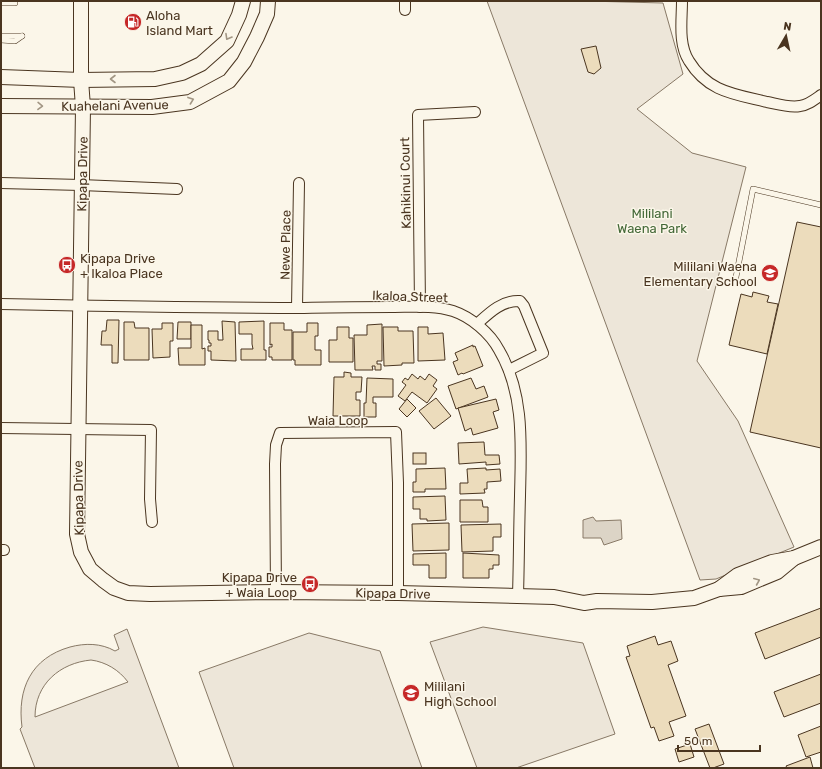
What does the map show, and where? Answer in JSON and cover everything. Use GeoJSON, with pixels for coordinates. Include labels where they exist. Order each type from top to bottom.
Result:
{"type":"FeatureCollection","features":[{"type":"Feature","properties":{"kind":"street","name":"Kipapa Drive"},"geometry":{"type":"LineString","coordinates":[[81,1],[81,80],[83,106],[79,305],[77,534],[81,552],[90,569],[114,588],[128,593],[150,594],[276,592],[398,593],[554,597],[584,603],[597,601],[652,602],[694,598],[720,588],[738,575],[772,562],[794,558],[821,547]]}},
{"type":"Feature","properties":{"kind":"street","name":"Kuahelani Avenue"},"geometry":{"type":"LineString","coordinates":[[1,77],[81,80],[155,79],[182,73],[201,64],[227,41],[239,15],[243,1]]}},
{"type":"Feature","properties":{"kind":"street","name":"Kuahelani Avenue"},"geometry":{"type":"LineString","coordinates":[[1,106],[152,107],[190,102],[229,81],[244,62],[267,14],[268,1]]}},
{"type":"Feature","properties":{"kind":"street"},"geometry":{"type":"LineString","coordinates":[[682,1],[682,41],[688,59],[699,74],[710,84],[723,91],[784,106],[799,107],[812,102],[821,95]]}},
{"type":"Feature","properties":{"kind":"street","name":"Kahikinui Court"},"geometry":{"type":"LineString","coordinates":[[420,307],[418,115],[474,112]]}},
{"type":"Feature","properties":{"kind":"street"},"geometry":{"type":"LineString","coordinates":[[1,183],[177,189]]}},
{"type":"Feature","properties":{"kind":"street","name":"Newe Place"},"geometry":{"type":"LineString","coordinates":[[297,308],[299,183]]}},
{"type":"Feature","properties":{"kind":"street"},"geometry":{"type":"LineString","coordinates":[[476,324],[491,311],[504,304],[512,301],[520,301],[524,306],[543,353],[509,370]]}},
{"type":"Feature","properties":{"kind":"street","name":"Ikaloa Street"},"geometry":{"type":"LineString","coordinates":[[1,304],[297,308],[420,307],[441,308],[454,311],[464,316],[476,324],[499,348],[509,370],[514,386],[520,420],[521,447],[518,596]]}},
{"type":"Feature","properties":{"kind":"street"},"geometry":{"type":"LineString","coordinates":[[1,428],[151,430],[150,499],[152,522]]}},
{"type":"Feature","properties":{"kind":"street","name":"Waia Loop"},"geometry":{"type":"LineString","coordinates":[[276,592],[275,464],[276,445],[280,433],[396,432],[398,483],[398,593]]}},
{"type":"Feature","properties":{"kind":"lane"},"geometry":{"type":"LineString","coordinates":[[1,3],[15,3],[12,1]]}},
{"type":"Feature","properties":{"kind":"lane"},"geometry":{"type":"LineString","coordinates":[[1,36],[22,36],[15,40],[1,40]]}},
{"type":"Feature","properties":{"kind":"lane"},"geometry":{"type":"LineString","coordinates":[[736,278],[753,189],[821,204]]}},
{"type":"Feature","properties":{"kind":"green space","name":"Mililani Waena Park"},"geometry":{"type":"Polygon","coordinates":[[[487,1],[663,3],[683,74],[637,109],[692,153],[746,167],[697,361],[738,421],[794,547],[716,579],[700,580],[487,1]]]}},
{"type":"Feature","properties":{"kind":"green space"},"geometry":{"type":"Polygon","coordinates":[[[483,627],[583,643],[615,734],[516,768],[477,768],[430,642],[483,627]]]}},
{"type":"Feature","properties":{"kind":"green space"},"geometry":{"type":"Polygon","coordinates":[[[127,629],[179,768],[35,768],[20,729],[22,727],[22,700],[30,677],[36,667],[45,659],[70,647],[93,644],[104,646],[115,651],[119,649],[114,635],[127,629]],[[91,660],[69,666],[51,677],[39,695],[35,717],[128,682],[112,667],[91,660]]]}},
{"type":"Feature","properties":{"kind":"green space"},"geometry":{"type":"Polygon","coordinates":[[[309,633],[380,651],[422,768],[234,768],[199,672],[309,633]]]}},
{"type":"Feature","properties":{"kind":"shaded area"},"geometry":{"type":"Polygon","coordinates":[[[593,517],[596,521],[621,520],[622,539],[604,545],[601,538],[583,538],[583,520],[593,517]]]}},
{"type":"Feature","properties":{"kind":"building"},"geometry":{"type":"Polygon","coordinates":[[[596,46],[601,68],[594,74],[588,72],[581,49],[596,46]]]}},
{"type":"Feature","properties":{"kind":"building"},"geometry":{"type":"Polygon","coordinates":[[[797,222],[821,227],[821,448],[750,432],[797,222]]]}},
{"type":"Feature","properties":{"kind":"building"},"geometry":{"type":"Polygon","coordinates":[[[753,292],[769,296],[767,302],[778,304],[767,354],[729,345],[741,294],[752,297],[753,292]]]}},
{"type":"Feature","properties":{"kind":"building"},"geometry":{"type":"Polygon","coordinates":[[[107,320],[119,320],[118,363],[112,363],[112,345],[101,345],[102,331],[106,331],[107,320]]]}},
{"type":"Feature","properties":{"kind":"building"},"geometry":{"type":"Polygon","coordinates":[[[222,321],[235,322],[236,361],[211,360],[211,351],[208,351],[208,346],[211,346],[211,343],[209,343],[208,340],[208,331],[218,331],[218,340],[223,340],[222,321]]]}},
{"type":"Feature","properties":{"kind":"building"},"geometry":{"type":"Polygon","coordinates":[[[264,321],[264,350],[266,350],[266,360],[241,360],[241,349],[253,349],[252,334],[239,334],[239,322],[264,321]]]}},
{"type":"Feature","properties":{"kind":"building"},"geometry":{"type":"Polygon","coordinates":[[[124,322],[134,322],[135,328],[149,328],[149,360],[124,360],[124,322]]]}},
{"type":"Feature","properties":{"kind":"building"},"geometry":{"type":"Polygon","coordinates":[[[178,322],[191,322],[191,339],[177,339],[178,322]]]}},
{"type":"Feature","properties":{"kind":"building"},"geometry":{"type":"Polygon","coordinates":[[[162,323],[173,323],[173,341],[170,341],[170,357],[153,358],[152,329],[162,329],[162,323]]]}},
{"type":"Feature","properties":{"kind":"building"},"geometry":{"type":"Polygon","coordinates":[[[270,323],[284,323],[284,330],[292,330],[292,360],[272,360],[272,357],[269,357],[269,347],[272,347],[272,344],[270,345],[270,323]]]}},
{"type":"Feature","properties":{"kind":"building"},"geometry":{"type":"Polygon","coordinates":[[[307,323],[318,323],[318,336],[315,336],[315,350],[321,350],[321,365],[295,365],[295,360],[293,360],[293,332],[307,332],[307,323]]]}},
{"type":"Feature","properties":{"kind":"building"},"geometry":{"type":"Polygon","coordinates":[[[382,324],[382,361],[377,361],[377,364],[381,364],[381,370],[375,370],[375,366],[372,366],[373,370],[355,370],[354,335],[367,335],[367,325],[382,324]]]}},
{"type":"Feature","properties":{"kind":"building"},"geometry":{"type":"Polygon","coordinates":[[[191,325],[202,325],[202,349],[205,348],[205,365],[179,365],[178,348],[191,348],[191,325]]]}},
{"type":"Feature","properties":{"kind":"building"},"geometry":{"type":"Polygon","coordinates":[[[337,327],[349,327],[349,338],[353,338],[353,362],[329,362],[329,340],[337,340],[337,327]]]}},
{"type":"Feature","properties":{"kind":"building"},"geometry":{"type":"Polygon","coordinates":[[[383,327],[398,327],[398,331],[413,331],[414,363],[384,366],[383,327]]]}},
{"type":"Feature","properties":{"kind":"building"},"geometry":{"type":"Polygon","coordinates":[[[418,327],[428,327],[428,334],[443,333],[445,360],[418,361],[418,327]]]}},
{"type":"Feature","properties":{"kind":"building"},"geometry":{"type":"Polygon","coordinates":[[[473,345],[473,347],[475,346],[483,366],[458,375],[453,362],[458,360],[455,353],[473,345]]]}},
{"type":"Feature","properties":{"kind":"building"},"geometry":{"type":"Polygon","coordinates":[[[344,372],[351,373],[351,377],[362,377],[361,392],[356,392],[356,400],[360,400],[360,416],[333,416],[334,377],[344,377],[344,372]]]}},
{"type":"Feature","properties":{"kind":"building"},"geometry":{"type":"Polygon","coordinates":[[[412,374],[418,379],[420,376],[425,380],[429,374],[437,380],[433,386],[437,389],[427,403],[412,392],[405,401],[398,396],[406,385],[402,382],[405,378],[408,380],[412,374]]]}},
{"type":"Feature","properties":{"kind":"building"},"geometry":{"type":"Polygon","coordinates":[[[367,378],[393,379],[393,397],[373,397],[373,403],[376,403],[376,417],[364,417],[367,378]]]}},
{"type":"Feature","properties":{"kind":"building"},"geometry":{"type":"Polygon","coordinates":[[[471,378],[476,389],[484,386],[488,397],[456,409],[448,386],[471,378]]]}},
{"type":"Feature","properties":{"kind":"building"},"geometry":{"type":"Polygon","coordinates":[[[436,398],[451,416],[434,429],[419,411],[436,398]]]}},
{"type":"Feature","properties":{"kind":"building"},"geometry":{"type":"Polygon","coordinates":[[[407,399],[416,408],[407,417],[399,409],[407,399]]]}},
{"type":"Feature","properties":{"kind":"building"},"geometry":{"type":"Polygon","coordinates":[[[496,399],[499,410],[493,412],[498,428],[473,435],[471,428],[465,431],[458,408],[496,399]]]}},
{"type":"Feature","properties":{"kind":"building"},"geometry":{"type":"Polygon","coordinates":[[[484,442],[485,455],[499,455],[500,464],[486,465],[486,462],[459,464],[458,443],[484,442]]]}},
{"type":"Feature","properties":{"kind":"building"},"geometry":{"type":"Polygon","coordinates":[[[413,453],[426,453],[426,464],[413,464],[413,453]]]}},
{"type":"Feature","properties":{"kind":"building"},"geometry":{"type":"Polygon","coordinates":[[[445,468],[446,489],[425,489],[425,492],[413,492],[413,482],[416,482],[416,469],[445,468]]]}},
{"type":"Feature","properties":{"kind":"building"},"geometry":{"type":"Polygon","coordinates":[[[486,468],[486,470],[500,469],[501,481],[487,482],[487,489],[484,489],[485,493],[460,494],[460,483],[468,483],[467,469],[486,468]]]}},
{"type":"Feature","properties":{"kind":"building"},"geometry":{"type":"Polygon","coordinates":[[[445,496],[446,520],[427,521],[427,519],[420,519],[420,509],[413,509],[413,497],[445,496]]]}},
{"type":"Feature","properties":{"kind":"building"},"geometry":{"type":"Polygon","coordinates":[[[460,500],[482,500],[483,507],[488,507],[488,522],[460,522],[460,500]]]}},
{"type":"Feature","properties":{"kind":"building"},"geometry":{"type":"Polygon","coordinates":[[[449,523],[449,550],[413,551],[412,524],[449,523]]]}},
{"type":"Feature","properties":{"kind":"building"},"geometry":{"type":"Polygon","coordinates":[[[501,524],[501,537],[493,537],[493,551],[462,552],[461,525],[501,524]]]}},
{"type":"Feature","properties":{"kind":"building"},"geometry":{"type":"Polygon","coordinates":[[[446,553],[446,578],[429,578],[429,565],[413,565],[413,554],[446,553]]]}},
{"type":"Feature","properties":{"kind":"building"},"geometry":{"type":"Polygon","coordinates":[[[463,553],[499,555],[499,565],[493,565],[493,569],[489,569],[489,578],[463,578],[463,553]]]}},
{"type":"Feature","properties":{"kind":"building"},"geometry":{"type":"Polygon","coordinates":[[[821,608],[821,637],[765,659],[755,633],[821,608]]]}},
{"type":"Feature","properties":{"kind":"building"},"geometry":{"type":"Polygon","coordinates":[[[655,636],[658,645],[671,641],[678,661],[668,665],[686,716],[669,722],[674,736],[659,741],[654,727],[651,728],[626,657],[630,656],[627,646],[655,636]]]}},
{"type":"Feature","properties":{"kind":"building"},"geometry":{"type":"Polygon","coordinates":[[[821,674],[821,703],[784,717],[774,692],[821,674]]]}},
{"type":"Feature","properties":{"kind":"building"},"geometry":{"type":"Polygon","coordinates":[[[709,724],[724,764],[713,768],[710,768],[695,729],[709,724]]]}},
{"type":"Feature","properties":{"kind":"building"},"geometry":{"type":"Polygon","coordinates":[[[821,726],[821,752],[806,757],[798,735],[821,726]]]}},
{"type":"Feature","properties":{"kind":"building"},"geometry":{"type":"Polygon","coordinates":[[[690,744],[694,757],[679,762],[675,749],[690,744]]]}},
{"type":"Feature","properties":{"kind":"building"},"geometry":{"type":"Polygon","coordinates":[[[810,757],[813,768],[787,768],[786,766],[810,757]]]}},
{"type":"Feature","properties":{"kind":"place","name":"Aloha Island Mart"},"geometry":{"type":"Point","coordinates":[133,22]}},
{"type":"Feature","properties":{"kind":"place","name":"Kipapa Drive + Ikaloa Place"},"geometry":{"type":"Point","coordinates":[67,265]}},
{"type":"Feature","properties":{"kind":"place","name":"Mililani Waena Elementary School"},"geometry":{"type":"Point","coordinates":[770,273]}},
{"type":"Feature","properties":{"kind":"place","name":"Kipapa Drive + Waia Loop"},"geometry":{"type":"Point","coordinates":[310,584]}},
{"type":"Feature","properties":{"kind":"place","name":"Mililani High School"},"geometry":{"type":"Point","coordinates":[411,693]}}]}
